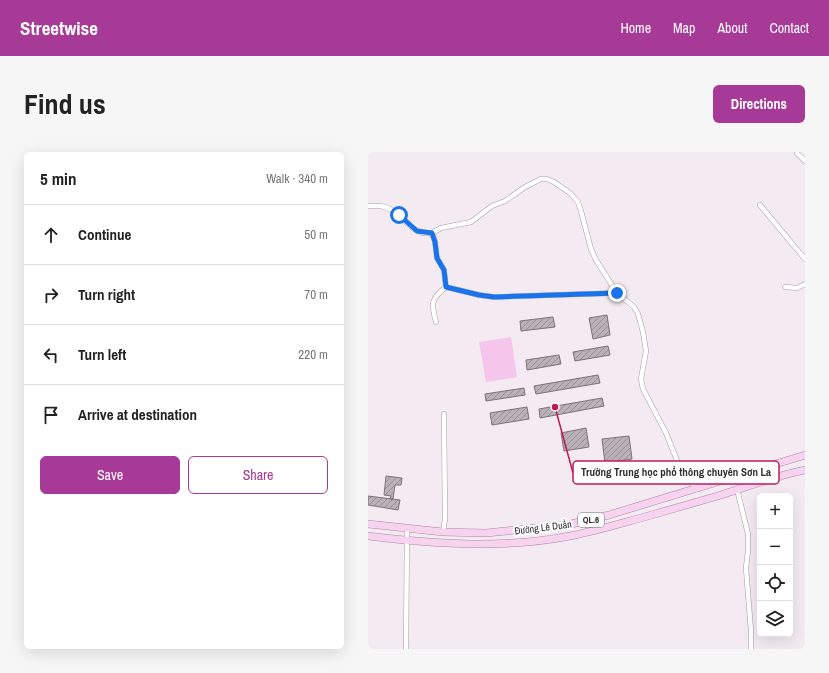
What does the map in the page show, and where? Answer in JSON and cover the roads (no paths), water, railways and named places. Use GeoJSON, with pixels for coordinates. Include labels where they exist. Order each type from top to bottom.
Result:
{"type":"FeatureCollection","features":[{"type":"Feature","properties":{"kind":"main road","name":"Đường Lê Duẩn"},"geometry":{"type":"LineString","coordinates":[[368,524],[407,530],[486,533],[567,525],[609,516],[805,454]]}},
{"type":"Feature","properties":{"kind":"main road","name":"Đường Lê Duẩn"},"geometry":{"type":"LineString","coordinates":[[368,536],[406,541],[454,544],[485,544],[546,540],[599,529],[719,495],[781,475],[805,470]]}},
{"type":"Feature","properties":{"kind":"main road"},"geometry":{"type":"LineString","coordinates":[[716,483],[719,495]]}},
{"type":"Feature","properties":{"kind":"street"},"geometry":{"type":"LineString","coordinates":[[797,153],[805,162]]}},
{"type":"Feature","properties":{"kind":"street"},"geometry":{"type":"LineString","coordinates":[[368,206],[376,205],[390,209],[417,231],[432,233],[442,228],[471,222],[492,206],[505,201],[541,179],[547,178],[570,193],[578,202],[591,250],[596,260],[617,293],[634,307],[641,323],[646,351],[641,378],[643,389],[666,433],[680,468],[697,489]]}},
{"type":"Feature","properties":{"kind":"street"},"geometry":{"type":"LineString","coordinates":[[760,205],[805,259]]}},
{"type":"Feature","properties":{"kind":"street"},"geometry":{"type":"LineString","coordinates":[[432,233],[437,258],[444,270],[446,287]]}},
{"type":"Feature","properties":{"kind":"street"},"geometry":{"type":"LineString","coordinates":[[785,287],[797,288],[805,284]]}},
{"type":"Feature","properties":{"kind":"street"},"geometry":{"type":"LineString","coordinates":[[436,322],[433,313],[433,301],[438,292],[446,287],[494,297],[617,293]]}},
{"type":"Feature","properties":{"kind":"street"},"geometry":{"type":"LineString","coordinates":[[443,532],[445,519],[444,414]]}},
{"type":"Feature","properties":{"kind":"street"},"geometry":{"type":"LineString","coordinates":[[737,489],[748,534],[746,568],[751,649]]}},
{"type":"Feature","properties":{"kind":"street"},"geometry":{"type":"LineString","coordinates":[[406,649],[407,530]]}},
{"type":"Feature","properties":{"kind":"place","name":"Trường Trung học phổ thông chuyên Sơn La"},"geometry":{"type":"Point","coordinates":[555,407]}}]}
